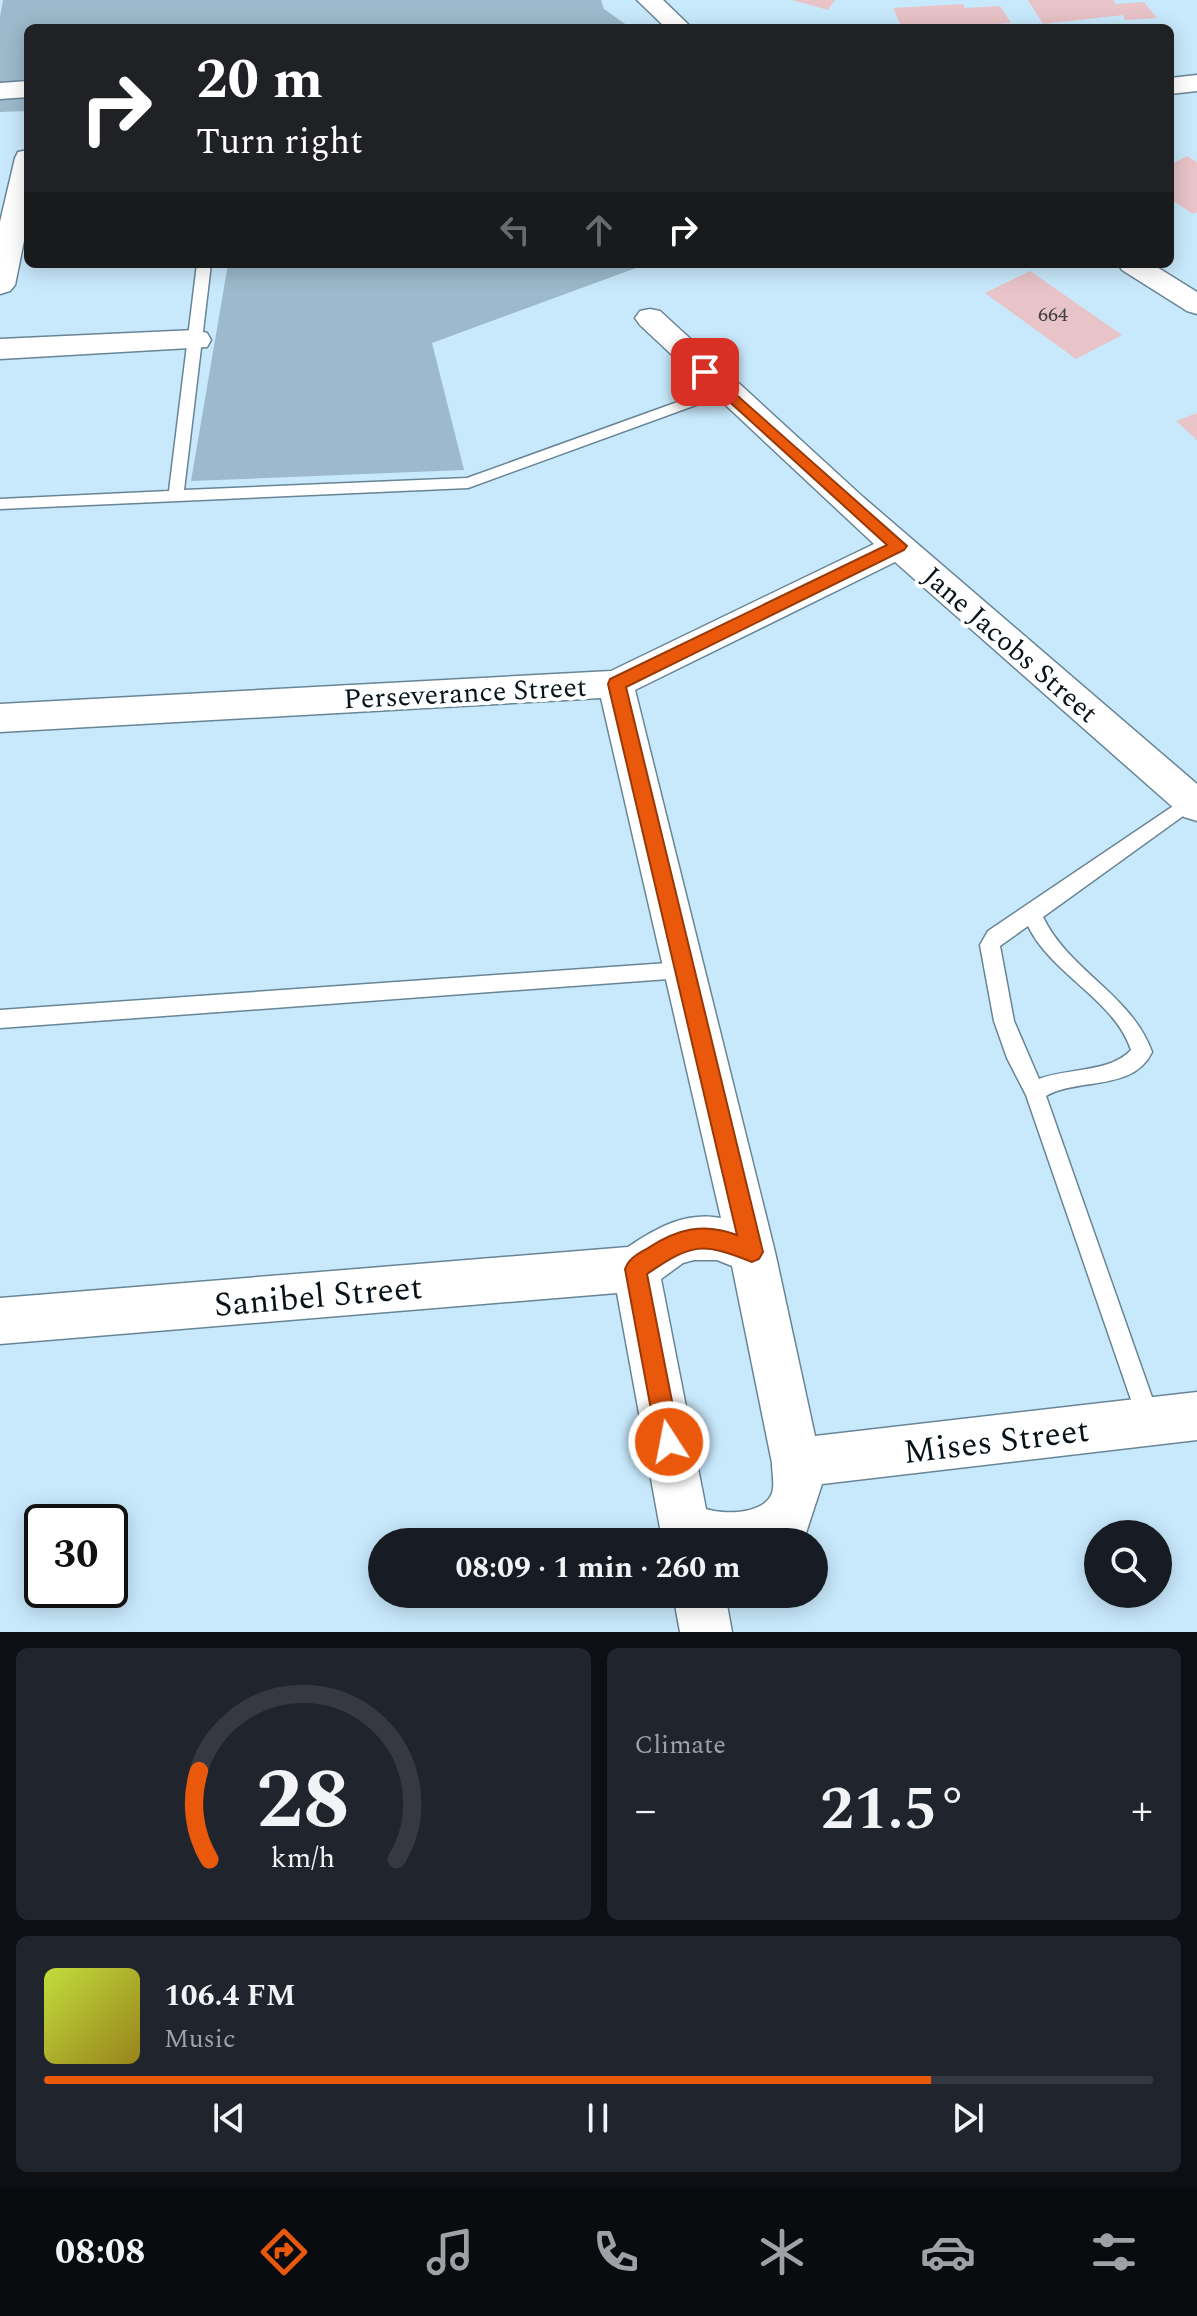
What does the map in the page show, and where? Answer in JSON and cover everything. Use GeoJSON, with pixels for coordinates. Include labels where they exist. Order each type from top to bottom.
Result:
{"type":"FeatureCollection","features":[{"type":"Feature","properties":{"kind":"street"},"geometry":{"type":"LineString","coordinates":[[649,0],[676,24]]}},
{"type":"Feature","properties":{"kind":"street"},"geometry":{"type":"LineString","coordinates":[[1174,86],[1197,83]]}},
{"type":"Feature","properties":{"kind":"street"},"geometry":{"type":"LineString","coordinates":[[0,91],[24,89]]}},
{"type":"Feature","properties":{"kind":"street"},"geometry":{"type":"LineString","coordinates":[[0,154],[24,152]]}},
{"type":"Feature","properties":{"kind":"street"},"geometry":{"type":"LineString","coordinates":[[0,285],[22,214]]}},
{"type":"Feature","properties":{"kind":"street"},"geometry":{"type":"LineString","coordinates":[[1138,268],[1197,305]]}},
{"type":"Feature","properties":{"kind":"street","name":"Jane Jacobs Street"},"geometry":{"type":"LineString","coordinates":[[650,318],[724,390],[1194,804]]}},
{"type":"Feature","properties":{"kind":"street"},"geometry":{"type":"LineString","coordinates":[[0,349],[196,340]]}},
{"type":"Feature","properties":{"kind":"street","name":"Perseverance Street"},"geometry":{"type":"LineString","coordinates":[[0,718],[616,684],[899,546]]}},
{"type":"Feature","properties":{"kind":"street"},"geometry":{"type":"LineString","coordinates":[[616,684],[682,970],[752,1252],[796,1463],[798,1489],[788,1515],[768,1528]]}},
{"type":"Feature","properties":{"kind":"street"},"geometry":{"type":"LineString","coordinates":[[686,1528],[636,1269],[672,1244],[694,1238],[718,1238],[752,1252]]}},
{"type":"Feature","properties":{"kind":"street","name":"Sanibel Street"},"geometry":{"type":"LineString","coordinates":[[0,1321],[636,1269]]}},
{"type":"Feature","properties":{"kind":"street","name":"Mises Street"},"geometry":{"type":"LineString","coordinates":[[796,1463],[1197,1416]]}},
{"type":"Feature","properties":{"kind":"street"},"geometry":{"type":"LineString","coordinates":[[702,1608],[706,1632]]}},
{"type":"Feature","properties":{"kind":"lane"},"geometry":{"type":"LineString","coordinates":[[176,496],[204,268]]}},
{"type":"Feature","properties":{"kind":"lane"},"geometry":{"type":"LineString","coordinates":[[0,504],[468,483],[724,390]]}},
{"type":"Feature","properties":{"kind":"lane"},"geometry":{"type":"LineString","coordinates":[[1149,1422],[1035,1092],[1020,1064],[1003,1013],[990,945],[995,937],[1194,804]]}},
{"type":"Feature","properties":{"kind":"lane"},"geometry":{"type":"LineString","coordinates":[[1032,914],[1047,944],[1129,1026],[1140,1040],[1142,1052],[1128,1067],[1052,1082],[1035,1092]]}},
{"type":"Feature","properties":{"kind":"lane"},"geometry":{"type":"LineString","coordinates":[[0,1019],[682,970]]}},
{"type":"Feature","properties":{"kind":"shaded area"},"geometry":{"type":"Polygon","coordinates":[[[3,0],[601,0],[604,9],[625,24],[24,24],[24,111],[0,112],[0,17],[3,0]]]}},
{"type":"Feature","properties":{"kind":"shaded area"},"geometry":{"type":"Polygon","coordinates":[[[227,268],[636,268],[432,343],[464,470],[191,481],[227,268]]]}},
{"type":"Feature","properties":{"kind":"building"},"geometry":{"type":"Polygon","coordinates":[[[792,0],[835,0],[828,10],[792,0]]]}},
{"type":"Feature","properties":{"kind":"building"},"geometry":{"type":"Polygon","coordinates":[[[1028,0],[1113,0],[1116,4],[1144,2],[1157,18],[1125,20],[1123,15],[1043,24],[1028,0]]]}},
{"type":"Feature","properties":{"kind":"building"},"geometry":{"type":"Polygon","coordinates":[[[963,4],[965,8],[1000,6],[1011,23],[900,24],[893,8],[963,4]]]}},
{"type":"Feature","properties":{"kind":"building"},"geometry":{"type":"Polygon","coordinates":[[[1187,156],[1197,162],[1197,212],[1193,214],[1174,202],[1174,163],[1187,156]]]}},
{"type":"Feature","properties":{"kind":"building"},"geometry":{"type":"Polygon","coordinates":[[[1030,271],[1122,335],[1076,359],[985,293],[1030,271]]]}},
{"type":"Feature","properties":{"kind":"building"},"geometry":{"type":"Polygon","coordinates":[[[1197,413],[1197,440],[1176,421],[1197,413]]]}},
{"type":"Feature","properties":{"kind":"route"},"geometry":{"type":"LineString","coordinates":[[669,1442],[636,1269],[672,1244],[694,1238],[718,1238],[752,1252],[616,684],[899,546],[705,372]]}}]}
